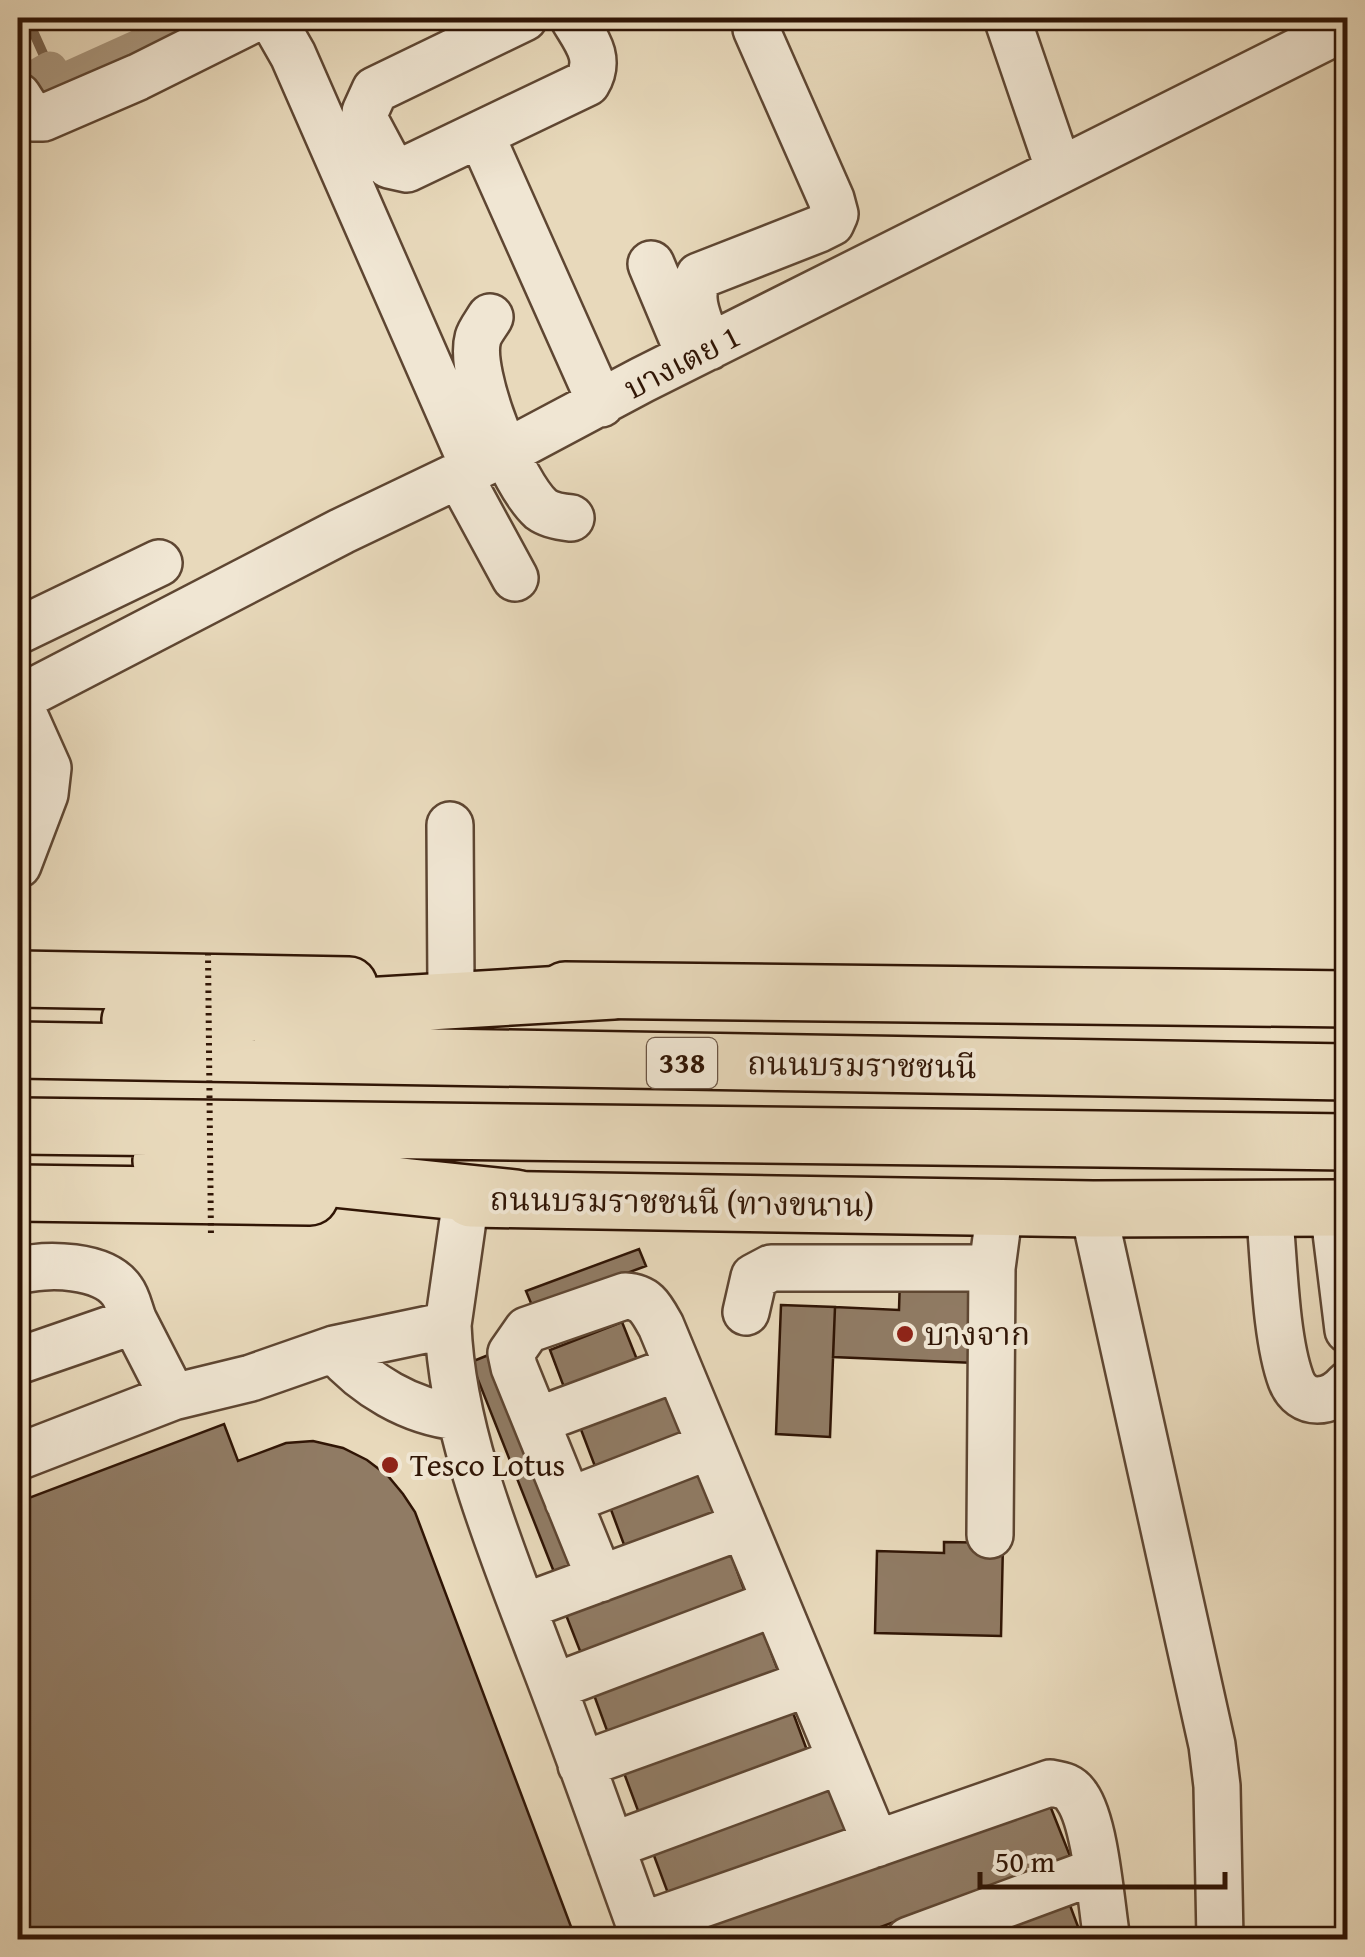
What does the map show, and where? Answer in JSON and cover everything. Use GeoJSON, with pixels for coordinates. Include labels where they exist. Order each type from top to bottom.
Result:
{"type":"FeatureCollection","features":[{"type":"Feature","properties":{"kind":"main road","name":"338"},"geometry":{"type":"LineString","coordinates":[[18,979],[613,991],[1348,998]]}},
{"type":"Feature","properties":{"kind":"main road"},"geometry":{"type":"LineString","coordinates":[[18,1033],[142,1019],[613,991]]}},
{"type":"Feature","properties":{"kind":"main road","name":"ถนนบรมราชชนนี"},"geometry":{"type":"LineString","coordinates":[[18,1050],[1348,1072]]}},
{"type":"Feature","properties":{"kind":"main road","name":"338"},"geometry":{"type":"LineString","coordinates":[[18,1126],[1348,1142]]}},
{"type":"Feature","properties":{"kind":"main road"},"geometry":{"type":"LineString","coordinates":[[18,1136],[154,1160],[491,1198]]}},
{"type":"Feature","properties":{"kind":"main road","name":"ถนนบรมราชชนนี (ทางขนาน)"},"geometry":{"type":"LineString","coordinates":[[18,1192],[1000,1208],[1340,1208]]}},
{"type":"Feature","properties":{"kind":"street"},"geometry":{"type":"LineString","coordinates":[[21,103],[32,118],[43,118],[138,77],[256,18]]}},
{"type":"Feature","properties":{"kind":"street"},"geometry":{"type":"LineString","coordinates":[[269,18],[293,55],[479,465],[515,578]]}},
{"type":"Feature","properties":{"kind":"street"},"geometry":{"type":"LineString","coordinates":[[524,18],[375,90],[364,112],[384,160],[397,169],[407,169],[588,84],[594,60],[572,18]]}},
{"type":"Feature","properties":{"kind":"street"},"geometry":{"type":"LineString","coordinates":[[1008,18],[1060,170]]}},
{"type":"Feature","properties":{"kind":"street","name":"บางเตย 1"},"geometry":{"type":"LineString","coordinates":[[18,700],[342,532],[1348,26]]}},
{"type":"Feature","properties":{"kind":"street"},"geometry":{"type":"LineString","coordinates":[[700,352],[693,301],[693,287],[699,276],[820,229],[831,223],[834,214],[831,199],[756,29]]}},
{"type":"Feature","properties":{"kind":"street"},"geometry":{"type":"LineString","coordinates":[[481,134],[601,404]]}},
{"type":"Feature","properties":{"kind":"street"},"geometry":{"type":"LineString","coordinates":[[651,264],[700,352]]}},
{"type":"Feature","properties":{"kind":"street"},"geometry":{"type":"LineString","coordinates":[[479,465],[478,336],[490,318]]}},
{"type":"Feature","properties":{"kind":"street"},"geometry":{"type":"LineString","coordinates":[[479,465],[542,509],[570,518]]}},
{"type":"Feature","properties":{"kind":"street"},"geometry":{"type":"LineString","coordinates":[[18,631],[159,563]]}},
{"type":"Feature","properties":{"kind":"street"},"geometry":{"type":"LineString","coordinates":[[18,700],[48,768],[46,794],[18,864]]}},
{"type":"Feature","properties":{"kind":"street"},"geometry":{"type":"LineString","coordinates":[[450,825],[450,988]]}},
{"type":"Feature","properties":{"kind":"street"},"geometry":{"type":"LineString","coordinates":[[491,1198],[448,1325],[458,1417],[522,1607],[642,1933],[1050,1783],[1065,1785],[1076,1794],[1086,1814],[1107,1940]]}},
{"type":"Feature","properties":{"kind":"street"},"geometry":{"type":"LineString","coordinates":[[809,1204],[843,1268]]}},
{"type":"Feature","properties":{"kind":"street"},"geometry":{"type":"LineString","coordinates":[[990,1535],[992,1268],[1000,1208]]}},
{"type":"Feature","properties":{"kind":"street"},"geometry":{"type":"LineString","coordinates":[[1269,1208],[1284,1356],[1293,1385],[1301,1394],[1318,1401],[1338,1396],[1348,1384]]}},
{"type":"Feature","properties":{"kind":"street"},"geometry":{"type":"LineString","coordinates":[[1340,1208],[1348,1330]]}},
{"type":"Feature","properties":{"kind":"street"},"geometry":{"type":"LineString","coordinates":[[1093,1209],[1212,1745],[1218,1786],[1220,1940]]}},
{"type":"Feature","properties":{"kind":"street"},"geometry":{"type":"LineString","coordinates":[[18,1270],[63,1268],[107,1276],[123,1291],[172,1398]]}},
{"type":"Feature","properties":{"kind":"street"},"geometry":{"type":"LineString","coordinates":[[746,1312],[754,1277],[763,1270],[992,1268]]}},
{"type":"Feature","properties":{"kind":"street"},"geometry":{"type":"LineString","coordinates":[[600,1579],[511,1352],[527,1330],[625,1296],[640,1296],[650,1305],[661,1326],[876,1844]]}},
{"type":"Feature","properties":{"kind":"street"},"geometry":{"type":"LineString","coordinates":[[18,1360],[134,1321]]}},
{"type":"Feature","properties":{"kind":"street"},"geometry":{"type":"LineString","coordinates":[[20,1457],[172,1398],[251,1378],[334,1349],[448,1325]]}},
{"type":"Feature","properties":{"kind":"street"},"geometry":{"type":"LineString","coordinates":[[334,1349],[350,1368],[397,1398],[432,1414],[458,1417]]}},
{"type":"Feature","properties":{"kind":"street"},"geometry":{"type":"LineString","coordinates":[[536,1421],[678,1368]]}},
{"type":"Feature","properties":{"kind":"street"},"geometry":{"type":"LineString","coordinates":[[568,1501],[710,1446]]}},
{"type":"Feature","properties":{"kind":"street"},"geometry":{"type":"LineString","coordinates":[[522,1607],[743,1526]]}},
{"type":"Feature","properties":{"kind":"street"},"geometry":{"type":"LineString","coordinates":[[553,1687],[775,1603]]}},
{"type":"Feature","properties":{"kind":"street"},"geometry":{"type":"LineString","coordinates":[[581,1765],[809,1683]]}},
{"type":"Feature","properties":{"kind":"street"},"geometry":{"type":"LineString","coordinates":[[610,1846],[841,1761]]}},
{"type":"Feature","properties":{"kind":"street"},"geometry":{"type":"LineString","coordinates":[[909,1940],[1096,1871]]}},
{"type":"Feature","properties":{"kind":"path"},"geometry":{"type":"LineString","coordinates":[[208,952],[211,1238]]}},
{"type":"Feature","properties":{"kind":"building"},"geometry":{"type":"Polygon","coordinates":[[[639,1249],[646,1266],[533,1308],[526,1291],[639,1249]]]}},
{"type":"Feature","properties":{"kind":"building","name":"บางจาก"},"geometry":{"type":"Polygon","coordinates":[[[900,1277],[978,1280],[975,1363],[833,1357],[835,1307],[899,1310],[900,1277]]]}},
{"type":"Feature","properties":{"kind":"building"},"geometry":{"type":"Polygon","coordinates":[[[781,1305],[835,1307],[830,1437],[776,1434],[781,1305]]]}},
{"type":"Feature","properties":{"kind":"building"},"geometry":{"type":"Polygon","coordinates":[[[622,1322],[638,1362],[565,1390],[550,1350],[622,1322]]]}},
{"type":"Feature","properties":{"kind":"building"},"geometry":{"type":"Polygon","coordinates":[[[491,1354],[573,1564],[554,1572],[471,1362],[491,1354]]]}},
{"type":"Feature","properties":{"kind":"building"},"geometry":{"type":"Polygon","coordinates":[[[673,1393],[689,1434],[596,1469],[580,1427],[673,1393]]]}},
{"type":"Feature","properties":{"kind":"building"},"geometry":{"type":"Polygon","coordinates":[[[224,1424],[238,1461],[286,1443],[313,1441],[343,1448],[367,1460],[403,1494],[415,1512],[576,1940],[18,1940],[18,1502],[224,1424]]]}},
{"type":"Feature","properties":{"kind":"building"},"geometry":{"type":"Polygon","coordinates":[[[701,1474],[717,1516],[626,1550],[610,1507],[701,1474]]]}},
{"type":"Feature","properties":{"kind":"building"},"geometry":{"type":"Polygon","coordinates":[[[944,1542],[1003,1543],[1001,1636],[875,1633],[877,1551],[944,1553],[944,1542]]]}},
{"type":"Feature","properties":{"kind":"building"},"geometry":{"type":"Polygon","coordinates":[[[731,1554],[746,1595],[582,1656],[566,1615],[731,1554]]]}},
{"type":"Feature","properties":{"kind":"building"},"geometry":{"type":"Polygon","coordinates":[[[763,1631],[779,1673],[609,1736],[594,1695],[763,1631]]]}},
{"type":"Feature","properties":{"kind":"building"},"geometry":{"type":"Polygon","coordinates":[[[792,1710],[808,1753],[640,1816],[624,1773],[792,1710]]]}},
{"type":"Feature","properties":{"kind":"building"},"geometry":{"type":"Polygon","coordinates":[[[834,1786],[850,1828],[669,1896],[653,1853],[834,1786]]]}},
{"type":"Feature","properties":{"kind":"building"},"geometry":{"type":"Polygon","coordinates":[[[1047,1798],[1070,1856],[846,1940],[671,1939],[1047,1798]]]}},
{"type":"Feature","properties":{"kind":"building"},"geometry":{"type":"Polygon","coordinates":[[[1068,1900],[1083,1940],[963,1940],[1068,1900]]]}},
{"type":"Feature","properties":{"kind":"waterway"},"geometry":{"type":"LineString","coordinates":[[27,18],[50,69]]}},
{"type":"Feature","properties":{"kind":"waterway"},"geometry":{"type":"LineString","coordinates":[[18,87],[50,69],[59,83],[203,18]]}},
{"type":"Feature","properties":{"kind":"place","name":"บางจาก"},"geometry":{"type":"Point","coordinates":[905,1334]}},
{"type":"Feature","properties":{"kind":"place","name":"Tesco Lotus"},"geometry":{"type":"Point","coordinates":[390,1465]}}]}
